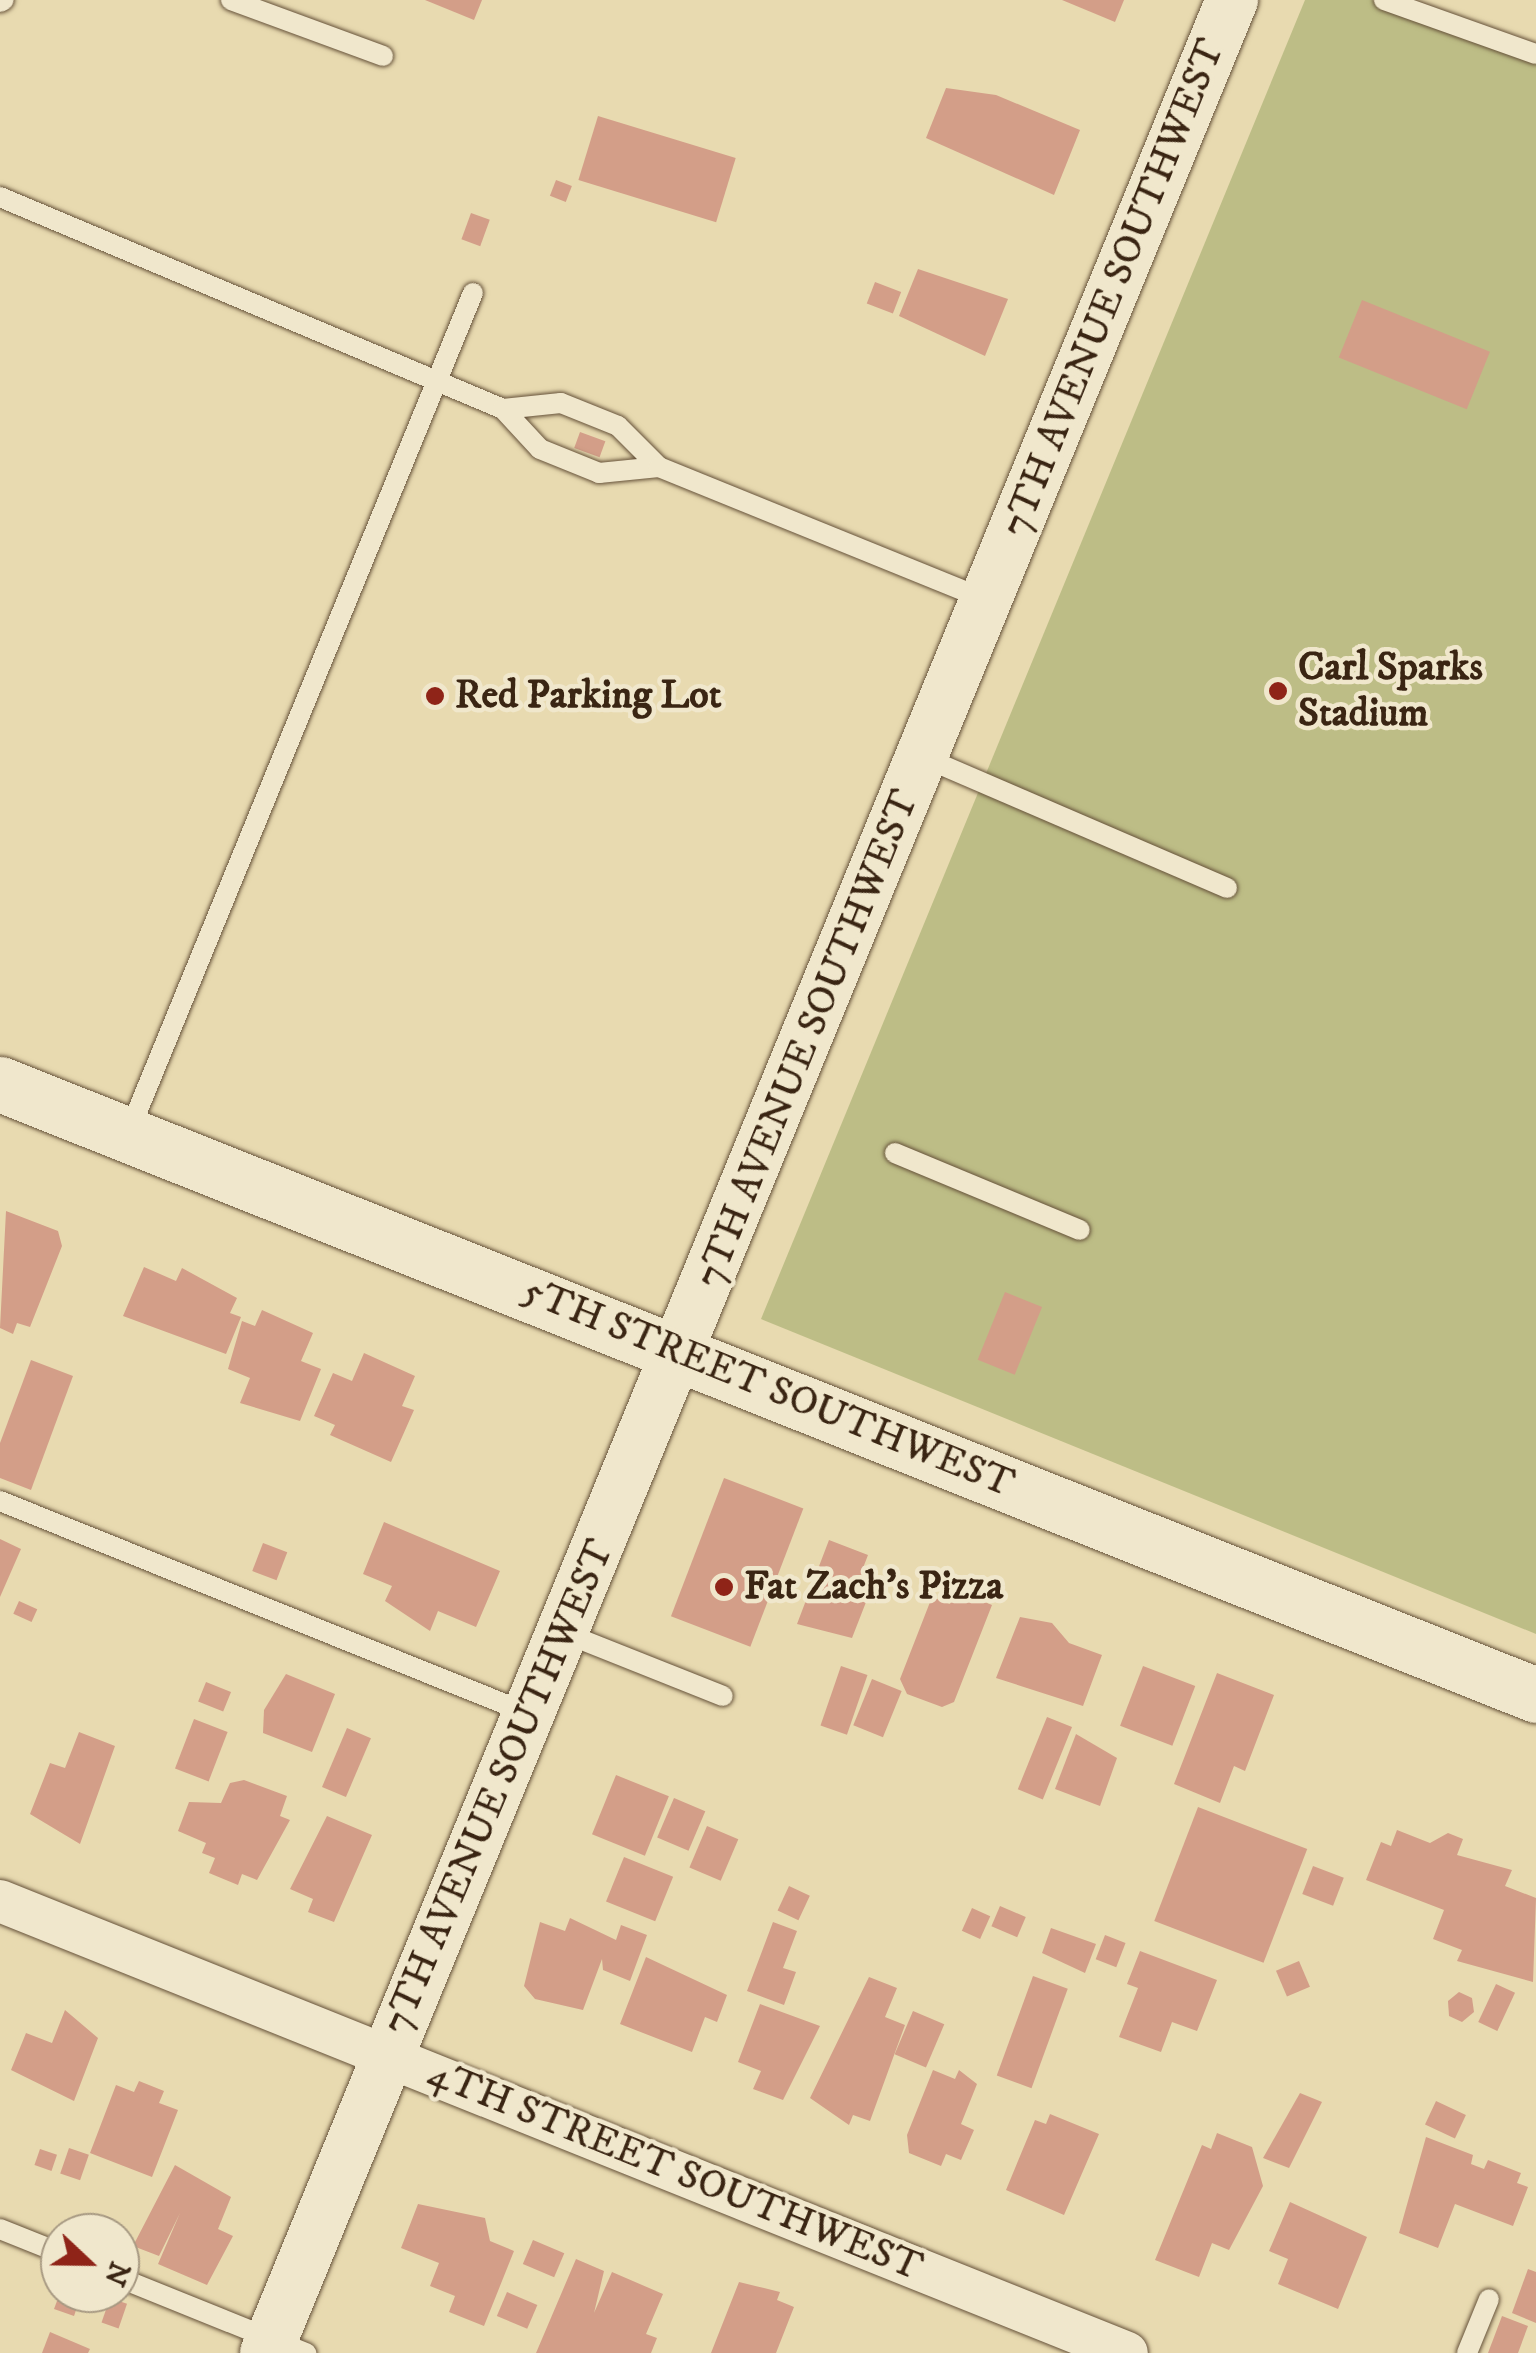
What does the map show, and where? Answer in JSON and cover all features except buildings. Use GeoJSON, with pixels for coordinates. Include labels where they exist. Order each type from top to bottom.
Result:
{"type":"FeatureCollection","features":[{"type":"Feature","properties":{"kind":"main road","name":"5TH STREET SOUTHWEST"},"geometry":{"type":"LineString","coordinates":[[0,1084],[1536,1695]]}},
{"type":"Feature","properties":{"kind":"street","name":"7TH AVENUE SOUTHWEST"},"geometry":{"type":"LineString","coordinates":[[281,2348],[386,2055],[561,1632],[683,1354],[921,756],[1232,0]]}},
{"type":"Feature","properties":{"kind":"street","name":"4TH STREET SOUTHWEST"},"geometry":{"type":"LineString","coordinates":[[0,1900],[1118,2351]]}},
{"type":"Feature","properties":{"kind":"lane"},"geometry":{"type":"LineString","coordinates":[[230,0],[271,7],[383,56]]}},
{"type":"Feature","properties":{"kind":"lane"},"geometry":{"type":"LineString","coordinates":[[1384,0],[1536,54]]}},
{"type":"Feature","properties":{"kind":"lane"},"geometry":{"type":"LineString","coordinates":[[0,196],[503,409],[540,448],[599,473],[659,468]]}},
{"type":"Feature","properties":{"kind":"lane"},"geometry":{"type":"LineString","coordinates":[[128,1134],[472,294]]}},
{"type":"Feature","properties":{"kind":"lane"},"geometry":{"type":"LineString","coordinates":[[503,409],[561,404],[618,426],[659,468],[986,600]]}},
{"type":"Feature","properties":{"kind":"lane"},"geometry":{"type":"LineString","coordinates":[[921,756],[1227,888]]}},
{"type":"Feature","properties":{"kind":"lane"},"geometry":{"type":"LineString","coordinates":[[895,1153],[1080,1230]]}},
{"type":"Feature","properties":{"kind":"lane"},"geometry":{"type":"LineString","coordinates":[[0,1502],[527,1713]]}},
{"type":"Feature","properties":{"kind":"lane"},"geometry":{"type":"LineString","coordinates":[[561,1632],[723,1696]]}},
{"type":"Feature","properties":{"kind":"lane"},"geometry":{"type":"LineString","coordinates":[[0,2229],[40,2246]]}},
{"type":"Feature","properties":{"kind":"lane"},"geometry":{"type":"LineString","coordinates":[[140,2287],[281,2348]]}},
{"type":"Feature","properties":{"kind":"lane"},"geometry":{"type":"LineString","coordinates":[[1467,2353],[1489,2299]]}},
{"type":"Feature","properties":{"kind":"green space","name":"Carl Sparks Stadium"},"geometry":{"type":"Polygon","coordinates":[[[1305,0],[1372,0],[1536,63],[1536,1634],[761,1319],[1305,0]]]}},
{"type":"Feature","properties":{"kind":"place","name":"Carl Sparks Stadium"},"geometry":{"type":"Point","coordinates":[1278,691]}},
{"type":"Feature","properties":{"kind":"place","name":"Red Parking Lot"},"geometry":{"type":"Point","coordinates":[435,696]}},
{"type":"Feature","properties":{"kind":"place","name":"Fat Zach's Pizza"},"geometry":{"type":"Point","coordinates":[724,1587]}}]}
